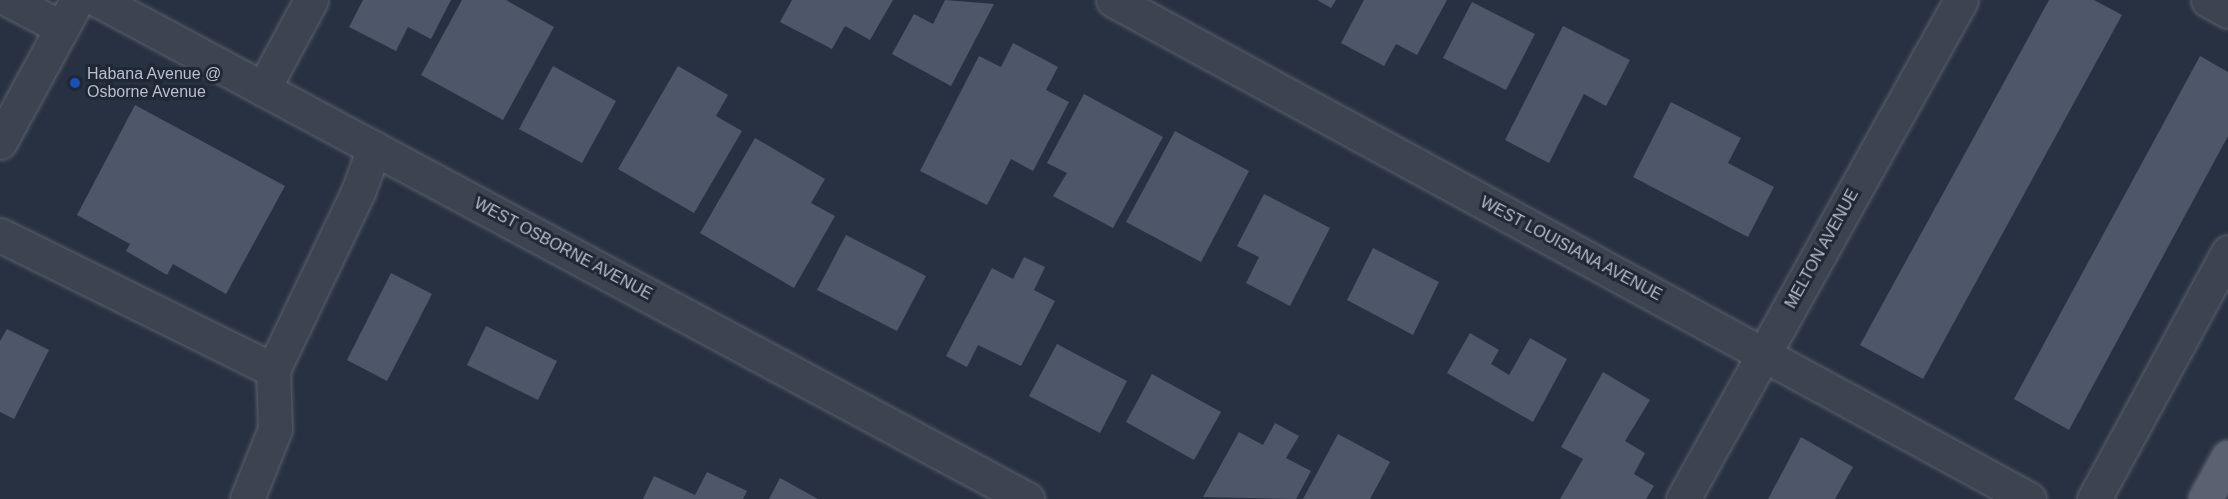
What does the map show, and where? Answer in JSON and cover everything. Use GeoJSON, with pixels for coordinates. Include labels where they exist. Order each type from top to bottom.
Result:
{"type":"FeatureCollection","features":[{"type":"Feature","properties":{"kind":"main road"},"geometry":{"type":"LineString","coordinates":[[2205,499],[2228,458]]}},
{"type":"Feature","properties":{"kind":"street"},"geometry":{"type":"LineString","coordinates":[[9,0],[62,28]]}},
{"type":"Feature","properties":{"kind":"street"},"geometry":{"type":"LineString","coordinates":[[0,142],[77,0]]}},
{"type":"Feature","properties":{"kind":"street","name":"WEST OSBORNE AVENUE"},"geometry":{"type":"LineString","coordinates":[[98,0],[1027,499]]}},
{"type":"Feature","properties":{"kind":"street"},"geometry":{"type":"LineString","coordinates":[[263,89],[311,0]]}},
{"type":"Feature","properties":{"kind":"street","name":"WEST LOUISIANA AVENUE"},"geometry":{"type":"LineString","coordinates":[[1113,0],[2029,499]]}},
{"type":"Feature","properties":{"kind":"street","name":"MELTON AVENUE"},"geometry":{"type":"LineString","coordinates":[[1683,499],[1960,0]]}},
{"type":"Feature","properties":{"kind":"street"},"geometry":{"type":"LineString","coordinates":[[2208,0],[2228,11]]}},
{"type":"Feature","properties":{"kind":"street"},"geometry":{"type":"LineString","coordinates":[[247,499],[275,429],[273,370],[358,192],[374,148]]}},
{"type":"Feature","properties":{"kind":"street"},"geometry":{"type":"LineString","coordinates":[[0,235],[273,370]]}},
{"type":"Feature","properties":{"kind":"street"},"geometry":{"type":"LineString","coordinates":[[2094,499],[2219,291],[2228,252]]}},
{"type":"Feature","properties":{"kind":"building"},"geometry":{"type":"Polygon","coordinates":[[[363,0],[451,0],[431,39],[408,27],[396,51],[349,27],[363,0]]]}},
{"type":"Feature","properties":{"kind":"building"},"geometry":{"type":"Polygon","coordinates":[[[462,0],[506,0],[554,27],[503,120],[421,75],[462,0]]]}},
{"type":"Feature","properties":{"kind":"building"},"geometry":{"type":"Polygon","coordinates":[[[792,0],[893,0],[870,40],[845,26],[832,49],[780,22],[792,0]]]}},
{"type":"Feature","properties":{"kind":"building"},"geometry":{"type":"Polygon","coordinates":[[[945,0],[994,4],[951,86],[892,54],[914,14],[933,24],[945,0]]]}},
{"type":"Feature","properties":{"kind":"building"},"geometry":{"type":"Polygon","coordinates":[[[1317,0],[1336,0],[1331,8],[1317,0]]]}},
{"type":"Feature","properties":{"kind":"building"},"geometry":{"type":"Polygon","coordinates":[[[1364,0],[1447,0],[1417,55],[1396,44],[1384,66],[1341,43],[1364,0]]]}},
{"type":"Feature","properties":{"kind":"building"},"geometry":{"type":"Polygon","coordinates":[[[2049,0],[2094,0],[2122,15],[1923,379],[1860,345],[2049,0]]]}},
{"type":"Feature","properties":{"kind":"building"},"geometry":{"type":"Polygon","coordinates":[[[1472,2],[1535,34],[1506,90],[1443,58],[1472,2]]]}},
{"type":"Feature","properties":{"kind":"building"},"geometry":{"type":"Polygon","coordinates":[[[1563,26],[1630,60],[1606,106],[1584,94],[1549,163],[1505,140],[1563,26]]]}},
{"type":"Feature","properties":{"kind":"building"},"geometry":{"type":"Polygon","coordinates":[[[1013,43],[1058,67],[1046,90],[1069,102],[1033,171],[1011,159],[987,205],[920,171],[979,56],[1001,67],[1013,43]]]}},
{"type":"Feature","properties":{"kind":"building"},"geometry":{"type":"Polygon","coordinates":[[[2200,56],[2228,72],[2228,136],[2069,430],[2014,399],[2200,56]]]}},
{"type":"Feature","properties":{"kind":"building"},"geometry":{"type":"Polygon","coordinates":[[[553,66],[616,101],[582,163],[519,129],[553,66]]]}},
{"type":"Feature","properties":{"kind":"building"},"geometry":{"type":"Polygon","coordinates":[[[678,66],[728,95],[716,116],[742,131],[694,213],[618,169],[678,66]]]}},
{"type":"Feature","properties":{"kind":"building"},"geometry":{"type":"Polygon","coordinates":[[[1084,94],[1163,137],[1113,228],[1053,196],[1067,173],[1047,163],[1084,94]]]}},
{"type":"Feature","properties":{"kind":"building"},"geometry":{"type":"Polygon","coordinates":[[[1671,102],[1741,138],[1728,163],[1774,187],[1748,237],[1633,177],[1671,102]]]}},
{"type":"Feature","properties":{"kind":"building"},"geometry":{"type":"Polygon","coordinates":[[[135,105],[285,186],[226,294],[173,264],[167,275],[126,251],[130,244],[77,215],[135,105]]]}},
{"type":"Feature","properties":{"kind":"building"},"geometry":{"type":"Polygon","coordinates":[[[1175,131],[1249,171],[1201,262],[1126,222],[1175,131]]]}},
{"type":"Feature","properties":{"kind":"building"},"geometry":{"type":"Polygon","coordinates":[[[755,138],[825,179],[811,203],[835,216],[794,288],[700,233],[755,138]]]}},
{"type":"Feature","properties":{"kind":"building"},"geometry":{"type":"Polygon","coordinates":[[[1264,194],[1330,228],[1290,306],[1246,283],[1259,257],[1237,246],[1264,194]]]}},
{"type":"Feature","properties":{"kind":"building"},"geometry":{"type":"Polygon","coordinates":[[[846,235],[926,276],[897,331],[817,290],[846,235]]]}},
{"type":"Feature","properties":{"kind":"building"},"geometry":{"type":"Polygon","coordinates":[[[1373,248],[1439,282],[1413,335],[1347,300],[1373,248]]]}},
{"type":"Feature","properties":{"kind":"building"},"geometry":{"type":"Polygon","coordinates":[[[1024,257],[1045,267],[1034,290],[1055,301],[1021,366],[978,345],[967,367],[946,356],[992,268],[1013,279],[1024,257]]]}},
{"type":"Feature","properties":{"kind":"building"},"geometry":{"type":"Polygon","coordinates":[[[391,273],[432,294],[387,381],[347,360],[391,273]]]}},
{"type":"Feature","properties":{"kind":"building"},"geometry":{"type":"Polygon","coordinates":[[[486,326],[557,361],[538,400],[467,365],[486,326]]]}},
{"type":"Feature","properties":{"kind":"building"},"geometry":{"type":"Polygon","coordinates":[[[7,329],[49,350],[14,419],[0,412],[0,341],[7,329]]]}},
{"type":"Feature","properties":{"kind":"building"},"geometry":{"type":"Polygon","coordinates":[[[1470,333],[1499,350],[1491,364],[1509,375],[1530,338],[1567,359],[1533,422],[1447,373],[1470,333]]]}},
{"type":"Feature","properties":{"kind":"building"},"geometry":{"type":"Polygon","coordinates":[[[1057,344],[1127,381],[1100,433],[1029,396],[1057,344]]]}},
{"type":"Feature","properties":{"kind":"building"},"geometry":{"type":"Polygon","coordinates":[[[1603,372],[1650,400],[1625,441],[1645,453],[1634,474],[1654,486],[1646,499],[1560,499],[1583,459],[1561,447],[1603,372]]]}},
{"type":"Feature","properties":{"kind":"building"},"geometry":{"type":"Polygon","coordinates":[[[1152,374],[1221,412],[1194,460],[1126,422],[1152,374]]]}},
{"type":"Feature","properties":{"kind":"building"},"geometry":{"type":"Polygon","coordinates":[[[1275,423],[1299,436],[1286,458],[1311,471],[1296,499],[1203,497],[1239,432],[1263,445],[1275,423]]]}},
{"type":"Feature","properties":{"kind":"building"},"geometry":{"type":"Polygon","coordinates":[[[1338,434],[1390,462],[1370,499],[1303,499],[1338,434]]]}},
{"type":"Feature","properties":{"kind":"building"},"geometry":{"type":"Polygon","coordinates":[[[1801,437],[1853,467],[1835,499],[1768,499],[1801,437]]]}},
{"type":"Feature","properties":{"kind":"building"},"geometry":{"type":"Polygon","coordinates":[[[707,472],[747,491],[743,499],[643,499],[654,476],[695,495],[707,472]]]}},
{"type":"Feature","properties":{"kind":"building"},"geometry":{"type":"Polygon","coordinates":[[[780,478],[818,499],[769,499],[780,478]]]}},
{"type":"Feature","properties":{"kind":"place","name":"Habana Avenue @ Osborne Avenue"},"geometry":{"type":"Point","coordinates":[75,83]}}]}
